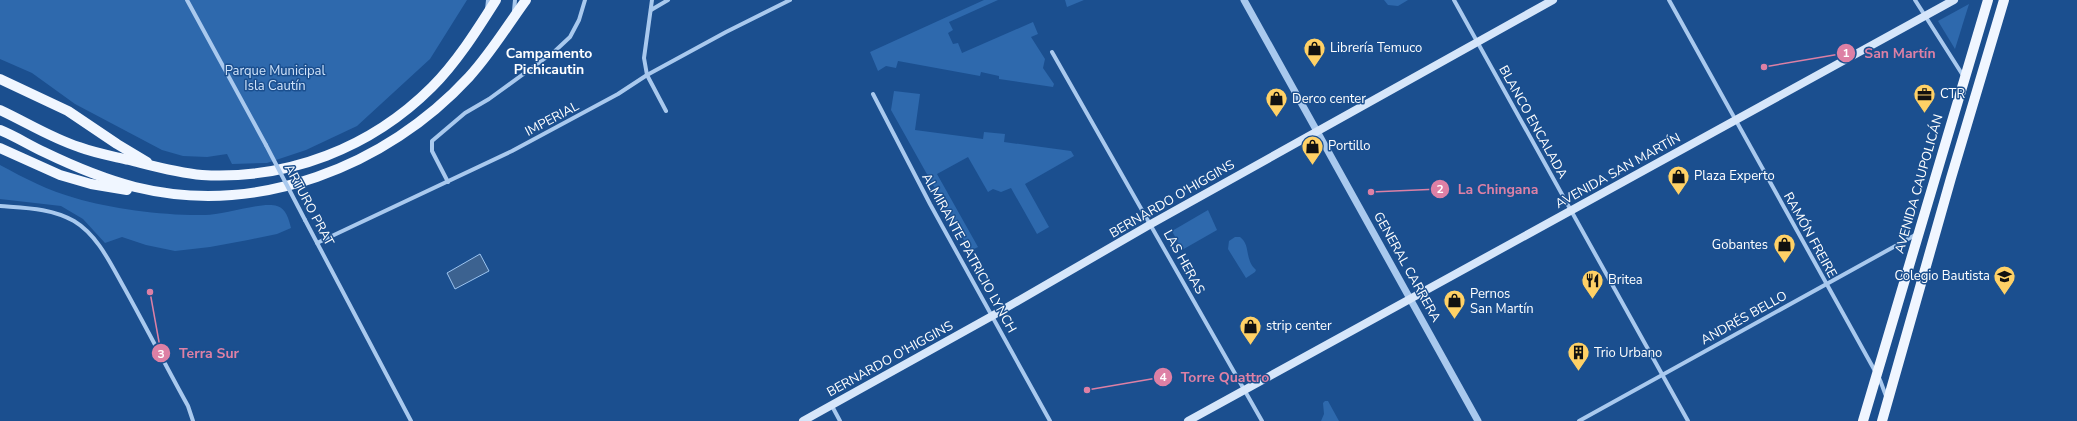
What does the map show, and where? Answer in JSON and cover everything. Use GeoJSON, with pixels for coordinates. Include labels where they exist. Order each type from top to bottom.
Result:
{"type":"FeatureCollection","features":[{"type":"Feature","properties":{"kind":"main road"},"geometry":{"type":"LineString","coordinates":[[0,110],[78,147],[158,168],[201,175],[246,175],[289,168],[318,160],[352,146],[390,123],[424,94],[455,60],[496,0]]}},
{"type":"Feature","properties":{"kind":"main road"},"geometry":{"type":"LineString","coordinates":[[0,148],[60,175],[92,184],[131,191],[215,194],[276,189],[321,177],[362,159],[418,123],[453,93],[484,59],[526,0]]}},
{"type":"Feature","properties":{"kind":"main road","name":"BERNARDO O'HIGGINS"},"geometry":{"type":"LineString","coordinates":[[803,421],[992,316],[1318,130],[1553,0]]}},
{"type":"Feature","properties":{"kind":"main road","name":"AVENIDA SAN MARTÍN"},"geometry":{"type":"LineString","coordinates":[[1188,421],[1954,0]]}},
{"type":"Feature","properties":{"kind":"main road","name":"AVENIDA CAUPOLICÁN"},"geometry":{"type":"LineString","coordinates":[[1864,421],[1988,0]]}},
{"type":"Feature","properties":{"kind":"main road"},"geometry":{"type":"LineString","coordinates":[[1882,421],[1936,228],[2004,0]]}},
{"type":"Feature","properties":{"kind":"main road"},"geometry":{"type":"LineString","coordinates":[[0,79],[68,112],[117,144],[158,168]]}},
{"type":"Feature","properties":{"kind":"main road"},"geometry":{"type":"LineString","coordinates":[[0,130],[84,170],[134,186],[164,193]]}},
{"type":"Feature","properties":{"kind":"street","name":"ARTURO PRAT"},"geometry":{"type":"LineString","coordinates":[[187,0],[266,145],[411,421]]}},
{"type":"Feature","properties":{"kind":"street"},"geometry":{"type":"LineString","coordinates":[[486,16],[488,0]]}},
{"type":"Feature","properties":{"kind":"street"},"geometry":{"type":"LineString","coordinates":[[511,21],[515,9],[515,0]]}},
{"type":"Feature","properties":{"kind":"street"},"geometry":{"type":"LineString","coordinates":[[448,182],[432,151],[432,141],[465,113],[489,99],[565,42],[570,37],[579,20],[585,0]]}},
{"type":"Feature","properties":{"kind":"street"},"geometry":{"type":"LineString","coordinates":[[652,0],[644,58],[647,75],[666,112]]}},
{"type":"Feature","properties":{"kind":"street"},"geometry":{"type":"LineString","coordinates":[[651,10],[668,0]]}},
{"type":"Feature","properties":{"kind":"street","name":"IMPERIAL"},"geometry":{"type":"LineString","coordinates":[[317,243],[526,144],[618,94],[647,75],[726,32],[790,0]]}},
{"type":"Feature","properties":{"kind":"street","name":"GENERAL CARRERA"},"geometry":{"type":"LineString","coordinates":[[1244,0],[1318,130],[1478,421]]}},
{"type":"Feature","properties":{"kind":"street","name":"BLANCO ENCALADA"},"geometry":{"type":"LineString","coordinates":[[1454,0],[1688,421]]}},
{"type":"Feature","properties":{"kind":"street","name":"RAMÓN FREIRE"},"geometry":{"type":"LineString","coordinates":[[1669,0],[1877,374],[1885,390],[1887,402]]}},
{"type":"Feature","properties":{"kind":"street"},"geometry":{"type":"LineString","coordinates":[[1915,0],[1964,78]]}},
{"type":"Feature","properties":{"kind":"street","name":"LAS HERAS"},"geometry":{"type":"LineString","coordinates":[[1052,52],[1262,421]]}},
{"type":"Feature","properties":{"kind":"street","name":"ALMIRANTE PATRICIO LYNCH"},"geometry":{"type":"LineString","coordinates":[[873,94],[1050,421]]}},
{"type":"Feature","properties":{"kind":"street"},"geometry":{"type":"LineString","coordinates":[[0,206],[50,211],[75,222],[86,230],[100,247],[138,313],[188,406],[193,421]]}},
{"type":"Feature","properties":{"kind":"street","name":"ANDRÉS BELLO"},"geometry":{"type":"LineString","coordinates":[[1579,421],[1919,233]]}},
{"type":"Feature","properties":{"kind":"street"},"geometry":{"type":"LineString","coordinates":[[831,405],[840,421]]}},
{"type":"Feature","properties":{"kind":"green space","name":"Parque Municipal Isla Cautín"},"geometry":{"type":"Polygon","coordinates":[[[0,0],[467,0],[430,59],[357,126],[306,150],[267,163],[232,164],[227,154],[207,157],[183,156],[162,150],[75,104],[32,73],[0,59],[0,0]]]}},
{"type":"Feature","properties":{"kind":"green space"},"geometry":{"type":"Polygon","coordinates":[[[984,0],[998,0],[949,22],[953,30],[948,33],[953,44],[958,43],[962,53],[1033,22],[1038,34],[1031,37],[1045,59],[1043,68],[1054,84],[1053,87],[999,79],[999,76],[981,72],[980,76],[898,61],[896,68],[886,66],[878,71],[870,52],[984,0]]]}},
{"type":"Feature","properties":{"kind":"green space"},"geometry":{"type":"Polygon","coordinates":[[[1065,0],[1084,0],[1067,7],[1065,0]]]}},
{"type":"Feature","properties":{"kind":"green space"},"geometry":{"type":"Polygon","coordinates":[[[1384,0],[1408,0],[1398,6],[1388,5],[1384,0]]]}},
{"type":"Feature","properties":{"kind":"green space"},"geometry":{"type":"Polygon","coordinates":[[[1969,4],[1955,49],[1938,21],[1969,4]]]}},
{"type":"Feature","properties":{"kind":"green space"},"geometry":{"type":"Polygon","coordinates":[[[894,91],[920,94],[915,130],[983,139],[984,132],[1005,134],[1004,142],[1071,151],[1074,156],[1025,184],[1049,227],[1037,234],[1011,188],[1001,192],[993,189],[988,192],[968,157],[937,174],[978,247],[970,251],[891,110],[894,91]]]}},
{"type":"Feature","properties":{"kind":"green space"},"geometry":{"type":"Polygon","coordinates":[[[0,165],[56,192],[90,202],[122,208],[157,213],[205,215],[262,205],[277,206],[285,212],[291,228],[277,234],[248,240],[210,247],[175,251],[146,245],[122,237],[105,243],[83,219],[61,206],[0,199],[0,165]]]}},
{"type":"Feature","properties":{"kind":"green space"},"geometry":{"type":"Polygon","coordinates":[[[1208,210],[1217,230],[1182,250],[1172,231],[1208,210]]]}},
{"type":"Feature","properties":{"kind":"green space"},"geometry":{"type":"Polygon","coordinates":[[[1235,237],[1240,237],[1245,244],[1252,266],[1256,270],[1246,278],[1228,249],[1229,241],[1235,237]]]}},
{"type":"Feature","properties":{"kind":"green space"},"geometry":{"type":"Polygon","coordinates":[[[1328,401],[1339,421],[1321,421],[1324,414],[1323,403],[1328,401]]]}},
{"type":"Feature","properties":{"kind":"shaded area"},"geometry":{"type":"Polygon","coordinates":[[[480,254],[489,271],[455,289],[447,273],[480,254]]]}},
{"type":"Feature","properties":{"kind":"place","name":"San Martín"},"geometry":{"type":"Point","coordinates":[1764,67]}},
{"type":"Feature","properties":{"kind":"place","name":"Librería Temuco"},"geometry":{"type":"Point","coordinates":[1315,68]}},
{"type":"Feature","properties":{"kind":"place","name":"CTR"},"geometry":{"type":"Point","coordinates":[1924,114]}},
{"type":"Feature","properties":{"kind":"place","name":"Derco center"},"geometry":{"type":"Point","coordinates":[1276,118]}},
{"type":"Feature","properties":{"kind":"place","name":"Portillo"},"geometry":{"type":"Point","coordinates":[1312,166]}},
{"type":"Feature","properties":{"kind":"place","name":"La Chingana"},"geometry":{"type":"Point","coordinates":[1371,192]}},
{"type":"Feature","properties":{"kind":"place","name":"Plaza Experto"},"geometry":{"type":"Point","coordinates":[1679,196]}},
{"type":"Feature","properties":{"kind":"place","name":"Gobantes"},"geometry":{"type":"Point","coordinates":[1784,264]}},
{"type":"Feature","properties":{"kind":"place","name":"Terra Sur"},"geometry":{"type":"Point","coordinates":[150,292]}},
{"type":"Feature","properties":{"kind":"place","name":"Colegio Bautista"},"geometry":{"type":"Point","coordinates":[2005,296]}},
{"type":"Feature","properties":{"kind":"place","name":"Britea"},"geometry":{"type":"Point","coordinates":[1593,300]}},
{"type":"Feature","properties":{"kind":"place","name":"Pernos San Martín"},"geometry":{"type":"Point","coordinates":[1454,320]}},
{"type":"Feature","properties":{"kind":"place","name":"strip center"},"geometry":{"type":"Point","coordinates":[1251,346]}},
{"type":"Feature","properties":{"kind":"place","name":"Trio Urbano"},"geometry":{"type":"Point","coordinates":[1579,372]}},
{"type":"Feature","properties":{"kind":"place","name":"Torre Quattro"},"geometry":{"type":"Point","coordinates":[1087,390]}},
{"type":"Feature","properties":{"kind":"district","name":"Campamento Pichicautin"},"geometry":{"type":"Point","coordinates":[549,62]}}]}
